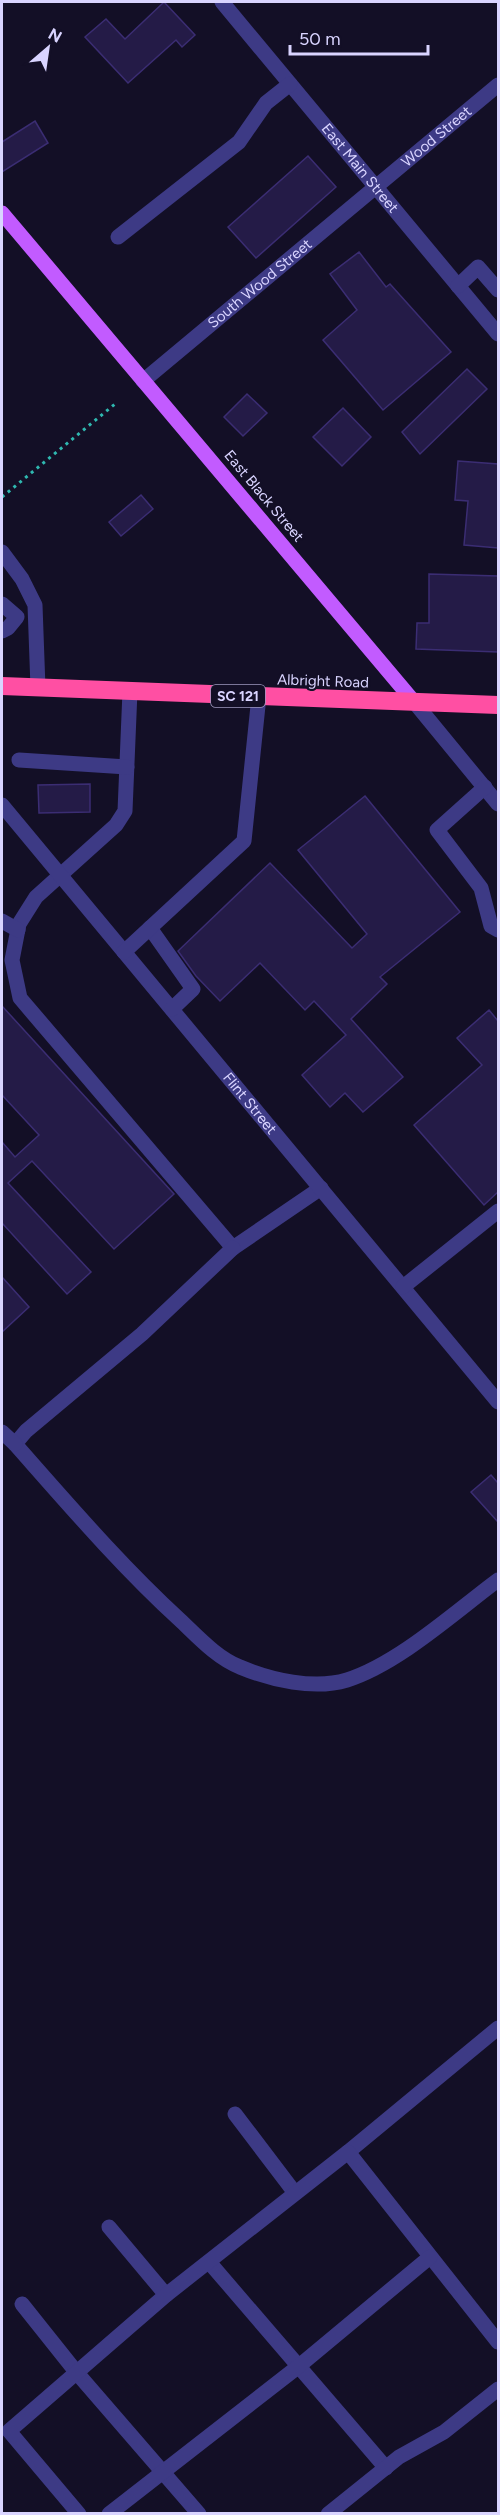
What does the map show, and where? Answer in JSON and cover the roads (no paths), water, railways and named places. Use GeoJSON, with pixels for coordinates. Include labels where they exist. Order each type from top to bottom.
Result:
{"type":"FeatureCollection","features":[{"type":"Feature","properties":{"kind":"highway","name":"Albright Road"},"geometry":{"type":"LineString","coordinates":[[2,686],[498,705]]}},
{"type":"Feature","properties":{"kind":"main road","name":"East Black Street"},"geometry":{"type":"LineString","coordinates":[[2,213],[415,703]]}},
{"type":"Feature","properties":{"kind":"street","name":"East Main Street"},"geometry":{"type":"LineString","coordinates":[[222,2],[458,286],[493,317],[498,334]]}},
{"type":"Feature","properties":{"kind":"street"},"geometry":{"type":"LineString","coordinates":[[118,237],[239,142],[266,103],[290,84]]}},
{"type":"Feature","properties":{"kind":"street","name":"Wood Street"},"geometry":{"type":"LineString","coordinates":[[376,187],[498,85]]}},
{"type":"Feature","properties":{"kind":"street","name":"South Wood Street"},"geometry":{"type":"LineString","coordinates":[[143,381],[376,187]]}},
{"type":"Feature","properties":{"kind":"street"},"geometry":{"type":"LineString","coordinates":[[458,286],[478,267],[498,290]]}},
{"type":"Feature","properties":{"kind":"street"},"geometry":{"type":"LineString","coordinates":[[2,552],[22,579],[35,605],[38,687]]}},
{"type":"Feature","properties":{"kind":"street"},"geometry":{"type":"LineString","coordinates":[[2,604],[17,617],[36,616]]}},
{"type":"Feature","properties":{"kind":"street"},"geometry":{"type":"LineString","coordinates":[[2,631],[8,628],[17,617]]}},
{"type":"Feature","properties":{"kind":"street"},"geometry":{"type":"LineString","coordinates":[[130,691],[125,811],[116,825],[36,897],[19,924],[12,960],[20,998],[233,1248]]}},
{"type":"Feature","properties":{"kind":"street"},"geometry":{"type":"LineString","coordinates":[[124,952],[244,841],[258,696]]}},
{"type":"Feature","properties":{"kind":"street","name":"East Black Street"},"geometry":{"type":"LineString","coordinates":[[415,703],[498,804]]}},
{"type":"Feature","properties":{"kind":"street"},"geometry":{"type":"LineString","coordinates":[[19,760],[127,767]]}},
{"type":"Feature","properties":{"kind":"street"},"geometry":{"type":"LineString","coordinates":[[484,787],[437,830],[481,888],[491,926],[498,930]]}},
{"type":"Feature","properties":{"kind":"street","name":"Flint Street"},"geometry":{"type":"LineString","coordinates":[[2,805],[498,1402]]}},
{"type":"Feature","properties":{"kind":"street"},"geometry":{"type":"LineString","coordinates":[[2,921],[18,930]]}},
{"type":"Feature","properties":{"kind":"street"},"geometry":{"type":"LineString","coordinates":[[150,928],[193,989],[172,1009]]}},
{"type":"Feature","properties":{"kind":"street"},"geometry":{"type":"LineString","coordinates":[[15,1444],[26,1431],[142,1334],[233,1248],[321,1188]]}},
{"type":"Feature","properties":{"kind":"street"},"geometry":{"type":"LineString","coordinates":[[403,1287],[498,1211]]}},
{"type":"Feature","properties":{"kind":"street"},"geometry":{"type":"LineString","coordinates":[[2,1432],[150,1593],[212,1649],[239,1667],[289,1682],[346,1681],[380,1666],[498,1580]]}},
{"type":"Feature","properties":{"kind":"street"},"geometry":{"type":"LineString","coordinates":[[79,2514],[9,2431],[166,2295],[348,2152],[498,2028]]}},
{"type":"Feature","properties":{"kind":"street"},"geometry":{"type":"LineString","coordinates":[[235,2114],[295,2193]]}},
{"type":"Feature","properties":{"kind":"street"},"geometry":{"type":"LineString","coordinates":[[348,2152],[498,2342]]}},
{"type":"Feature","properties":{"kind":"street"},"geometry":{"type":"LineString","coordinates":[[109,2227],[166,2295]]}},
{"type":"Feature","properties":{"kind":"street"},"geometry":{"type":"LineString","coordinates":[[109,2514],[299,2366],[430,2257]]}},
{"type":"Feature","properties":{"kind":"street"},"geometry":{"type":"LineString","coordinates":[[209,2262],[386,2468]]}},
{"type":"Feature","properties":{"kind":"street"},"geometry":{"type":"LineString","coordinates":[[22,2304],[77,2373],[199,2514]]}},
{"type":"Feature","properties":{"kind":"street"},"geometry":{"type":"LineString","coordinates":[[328,2514],[399,2457],[444,2432],[498,2389]]}}]}
